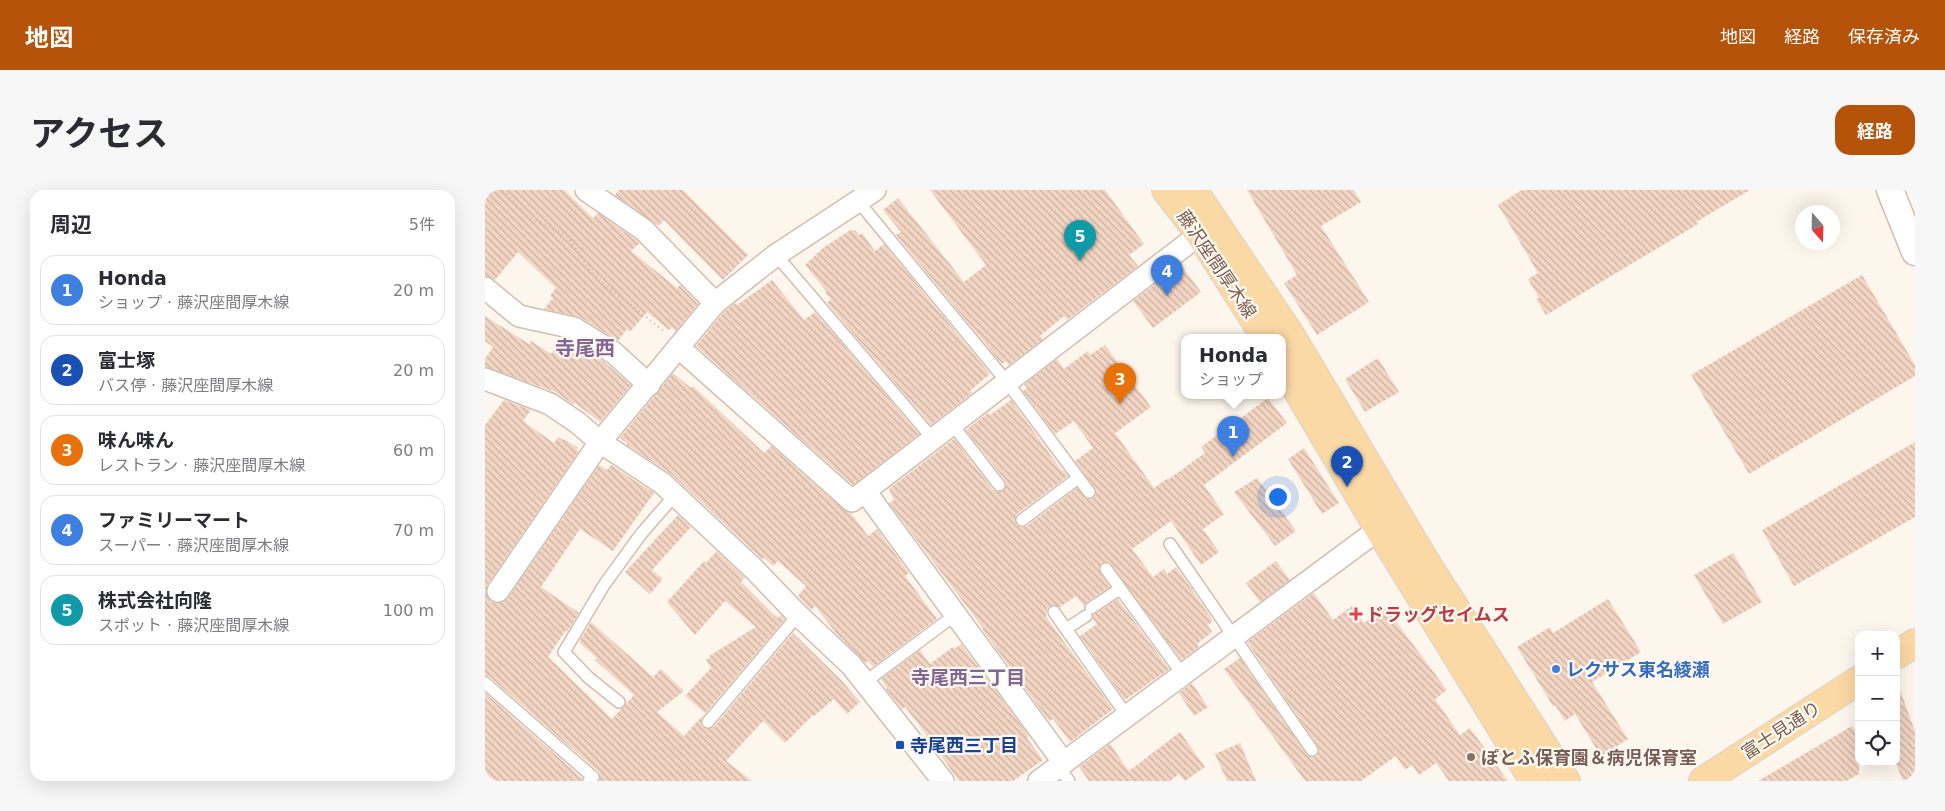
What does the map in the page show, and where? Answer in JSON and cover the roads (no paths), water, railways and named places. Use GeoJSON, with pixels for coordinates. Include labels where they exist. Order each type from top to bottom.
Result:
{"type":"FeatureCollection","features":[{"type":"Feature","properties":{"kind":"main road","name":"藤沢座間厚木線"},"geometry":{"type":"LineString","coordinates":[[1166,190],[1199,234],[1263,334]]}},
{"type":"Feature","properties":{"kind":"main road","name":"藤沢座間厚木線"},"geometry":{"type":"LineString","coordinates":[[1193,190],[1291,336],[1425,561],[1566,781]]}},
{"type":"Feature","properties":{"kind":"main road"},"geometry":{"type":"LineString","coordinates":[[1286,371],[1379,529],[1533,781]]}},
{"type":"Feature","properties":{"kind":"main road","name":"富士見通り"},"geometry":{"type":"LineString","coordinates":[[1703,781],[1855,683]]}},
{"type":"Feature","properties":{"kind":"street"},"geometry":{"type":"LineString","coordinates":[[586,190],[644,230],[715,303]]}},
{"type":"Feature","properties":{"kind":"street"},"geometry":{"type":"LineString","coordinates":[[1890,190],[1915,252]]}},
{"type":"Feature","properties":{"kind":"street"},"geometry":{"type":"LineString","coordinates":[[498,591],[600,442],[715,303],[775,255],[868,193]]}},
{"type":"Feature","properties":{"kind":"street"},"geometry":{"type":"LineString","coordinates":[[679,346],[852,501],[1199,234]]}},
{"type":"Feature","properties":{"kind":"street"},"geometry":{"type":"LineString","coordinates":[[485,288],[519,316],[574,328],[613,353],[649,385]]}},
{"type":"Feature","properties":{"kind":"street"},"geometry":{"type":"LineString","coordinates":[[485,379],[550,404],[578,423],[600,442],[662,483],[754,569],[851,666],[943,781]]}},
{"type":"Feature","properties":{"kind":"street"},"geometry":{"type":"LineString","coordinates":[[865,491],[955,615],[1063,770]]}},
{"type":"Feature","properties":{"kind":"street"},"geometry":{"type":"LineString","coordinates":[[1039,781],[1063,770],[1127,716],[1379,529]]}},
{"type":"Feature","properties":{"kind":"lane"},"geometry":{"type":"LineString","coordinates":[[868,193],[1089,492]]}},
{"type":"Feature","properties":{"kind":"lane"},"geometry":{"type":"LineString","coordinates":[[775,255],[933,439]]}},
{"type":"Feature","properties":{"kind":"lane"},"geometry":{"type":"LineString","coordinates":[[952,424],[999,485]]}},
{"type":"Feature","properties":{"kind":"lane"},"geometry":{"type":"LineString","coordinates":[[1022,520],[1078,478]]}},
{"type":"Feature","properties":{"kind":"lane"},"geometry":{"type":"LineString","coordinates":[[619,702],[589,678],[564,652],[609,578],[641,534],[675,496]]}},
{"type":"Feature","properties":{"kind":"lane"},"geometry":{"type":"LineString","coordinates":[[1170,544],[1312,750]]}},
{"type":"Feature","properties":{"kind":"lane"},"geometry":{"type":"LineString","coordinates":[[1106,570],[1183,675]]}},
{"type":"Feature","properties":{"kind":"lane"},"geometry":{"type":"LineString","coordinates":[[1066,629],[1120,589]]}},
{"type":"Feature","properties":{"kind":"lane"},"geometry":{"type":"LineString","coordinates":[[1054,612],[1127,716]]}},
{"type":"Feature","properties":{"kind":"lane"},"geometry":{"type":"LineString","coordinates":[[707,722],[798,615]]}},
{"type":"Feature","properties":{"kind":"lane"},"geometry":{"type":"LineString","coordinates":[[865,682],[955,615]]}},
{"type":"Feature","properties":{"kind":"lane"},"geometry":{"type":"LineString","coordinates":[[485,683],[593,777],[589,781]]}},
{"type":"Feature","properties":{"kind":"place","name":"株式会社向隆"},"geometry":{"type":"Point","coordinates":[1080,261]}},
{"type":"Feature","properties":{"kind":"place","name":"ファミリーマート"},"geometry":{"type":"Point","coordinates":[1167,296]}},
{"type":"Feature","properties":{"kind":"place","name":"味ん味ん"},"geometry":{"type":"Point","coordinates":[1120,404]}},
{"type":"Feature","properties":{"kind":"place","name":"Honda"},"geometry":{"type":"Point","coordinates":[1233,457]}},
{"type":"Feature","properties":{"kind":"place","name":"富士塚"},"geometry":{"type":"Point","coordinates":[1347,487]}},
{"type":"Feature","properties":{"kind":"place","name":"ドラッグセイムス"},"geometry":{"type":"Point","coordinates":[1356,614]}},
{"type":"Feature","properties":{"kind":"place","name":"レクサス東名綾瀬"},"geometry":{"type":"Point","coordinates":[1556,669]}},
{"type":"Feature","properties":{"kind":"place","name":"寺尾西三丁目"},"geometry":{"type":"Point","coordinates":[900,745]}},
{"type":"Feature","properties":{"kind":"place","name":"ぽとふ保育園＆病児保育室"},"geometry":{"type":"Point","coordinates":[1471,757]}},
{"type":"Feature","properties":{"kind":"district","name":"寺尾西"},"geometry":{"type":"Point","coordinates":[585,348]}},
{"type":"Feature","properties":{"kind":"district","name":"寺尾西三丁目"},"geometry":{"type":"Point","coordinates":[968,677]}}]}
